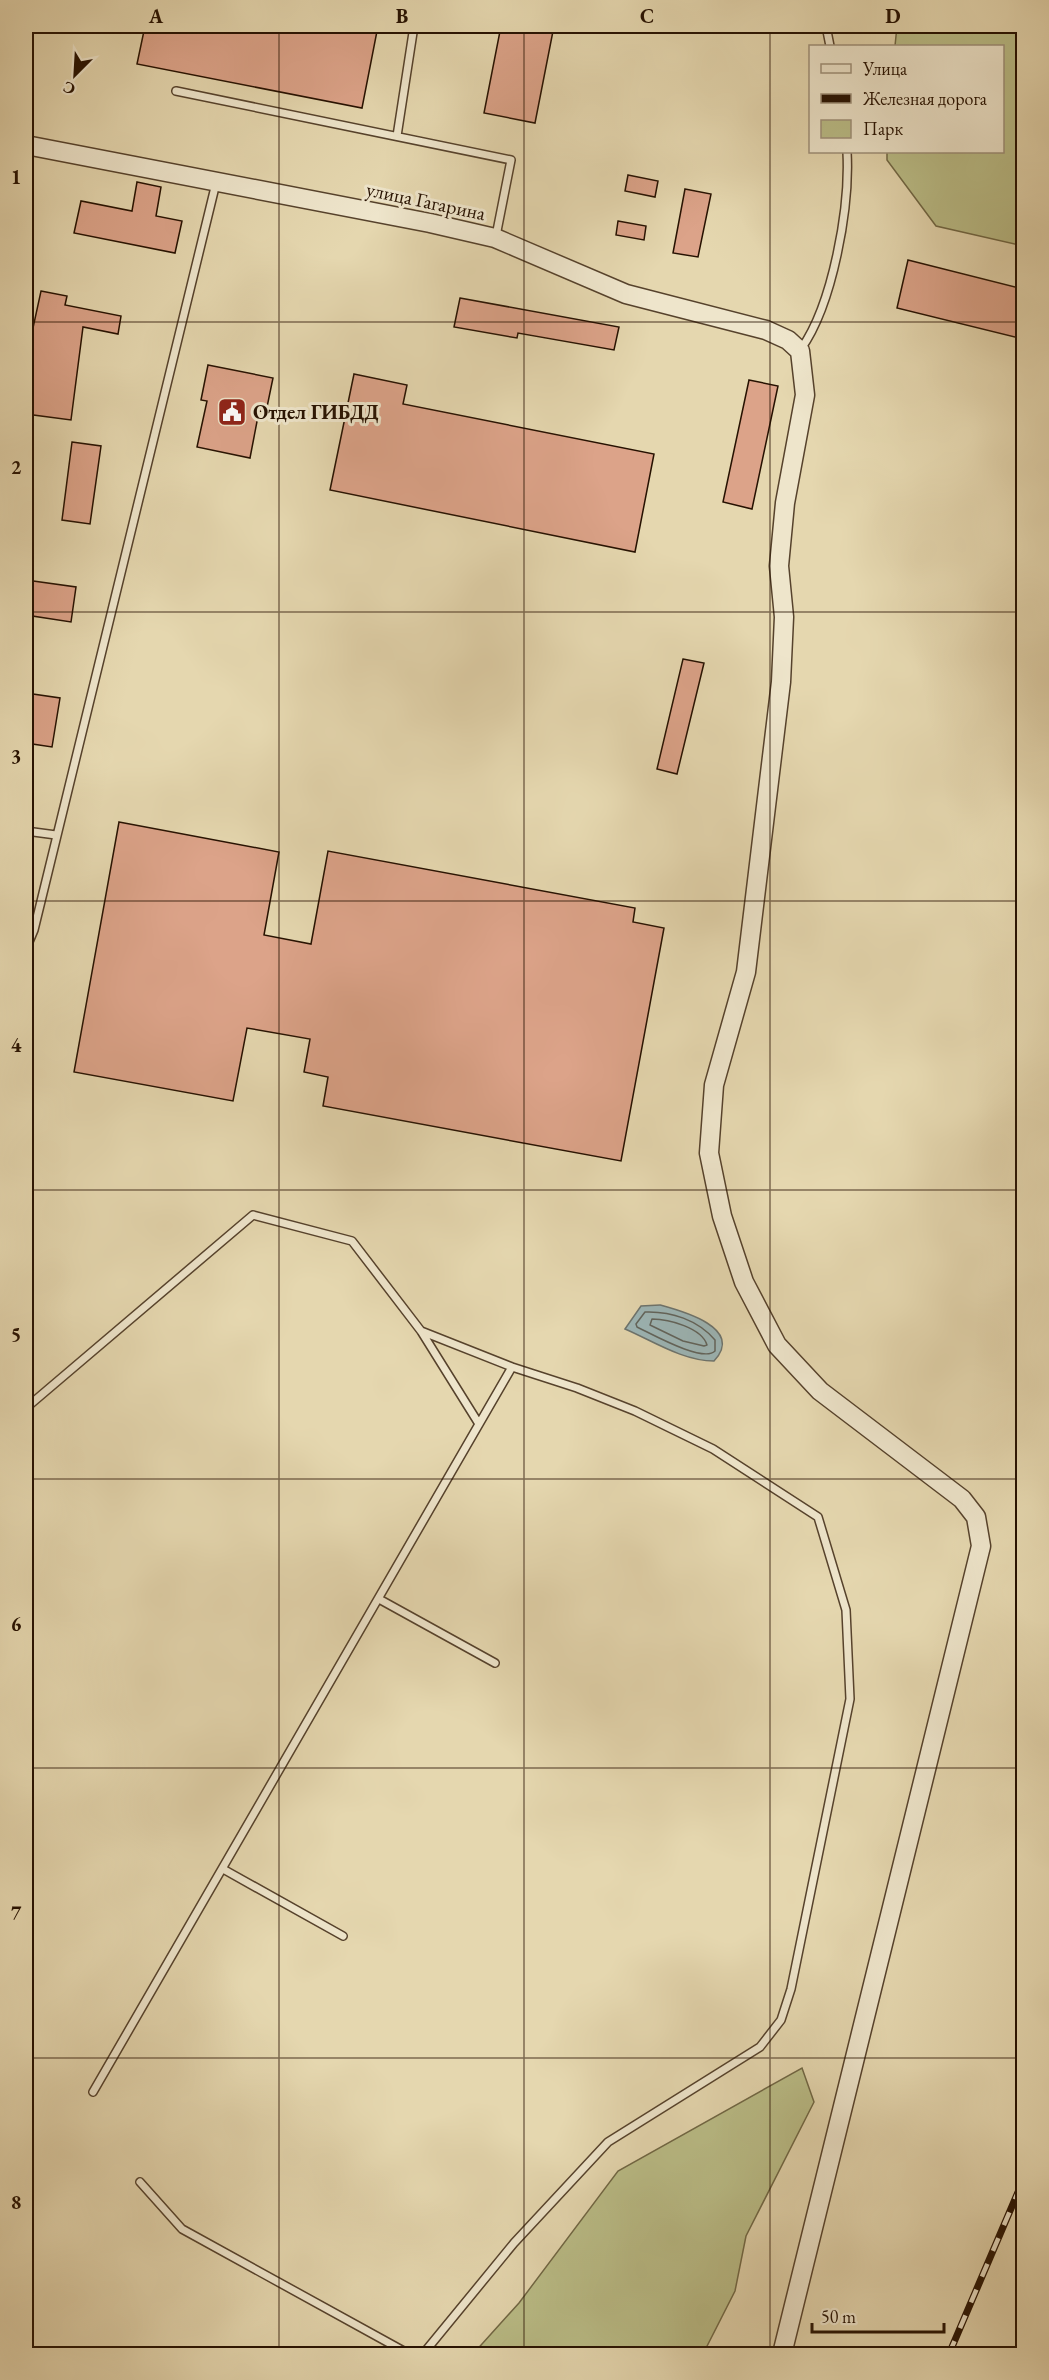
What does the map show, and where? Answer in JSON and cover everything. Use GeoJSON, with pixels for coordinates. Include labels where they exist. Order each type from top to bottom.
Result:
{"type":"FeatureCollection","features":[{"type":"Feature","properties":{"kind":"street","name":"улица Гагарина"},"geometry":{"type":"LineString","coordinates":[[26,146],[495,238],[627,294],[766,330],[788,340],[800,351]]}},
{"type":"Feature","properties":{"kind":"street"},"geometry":{"type":"LineString","coordinates":[[782,2355],[981,1546],[976,1517],[962,1499],[820,1391],[777,1345],[744,1282],[722,1216],[709,1153],[714,1085],[746,972],[781,682],[784,617],[779,566],[785,503],[805,394],[800,351]]}},
{"type":"Feature","properties":{"kind":"lane"},"geometry":{"type":"LineString","coordinates":[[397,136],[414,26]]}},
{"type":"Feature","properties":{"kind":"lane"},"geometry":{"type":"LineString","coordinates":[[826,26],[830,45]]}},
{"type":"Feature","properties":{"kind":"lane"},"geometry":{"type":"LineString","coordinates":[[176,91],[511,160],[495,238]]}},
{"type":"Feature","properties":{"kind":"lane"},"geometry":{"type":"LineString","coordinates":[[800,351],[822,313],[847,203],[847,153]]}},
{"type":"Feature","properties":{"kind":"lane"},"geometry":{"type":"LineString","coordinates":[[26,949],[34,930],[216,183]]}},
{"type":"Feature","properties":{"kind":"lane"},"geometry":{"type":"LineString","coordinates":[[26,831],[57,835]]}},
{"type":"Feature","properties":{"kind":"lane"},"geometry":{"type":"LineString","coordinates":[[26,1408],[253,1215],[352,1241],[421,1331],[479,1424]]}},
{"type":"Feature","properties":{"kind":"lane"},"geometry":{"type":"LineString","coordinates":[[421,1331],[512,1367],[577,1388],[635,1411],[698,1442],[818,1516],[846,1610],[850,1699],[791,1989],[781,2020],[760,2047],[608,2142],[514,2243],[423,2355]]}},
{"type":"Feature","properties":{"kind":"lane"},"geometry":{"type":"LineString","coordinates":[[93,2092],[512,1367]]}},
{"type":"Feature","properties":{"kind":"lane"},"geometry":{"type":"LineString","coordinates":[[379,1599],[495,1663]]}},
{"type":"Feature","properties":{"kind":"lane"},"geometry":{"type":"LineString","coordinates":[[223,1869],[343,1936]]}},
{"type":"Feature","properties":{"kind":"lane"},"geometry":{"type":"LineString","coordinates":[[140,2182],[182,2229],[409,2355]]}},
{"type":"Feature","properties":{"kind":"green space"},"geometry":{"type":"Polygon","coordinates":[[[897,26],[1023,26],[1023,246],[936,226],[887,160],[887,153],[1004,153],[1004,45],[895,45],[897,26]]]}},
{"type":"Feature","properties":{"kind":"green space"},"geometry":{"type":"Polygon","coordinates":[[[802,2068],[814,2102],[746,2236],[735,2291],[703,2354],[473,2354],[519,2303],[618,2171],[802,2068]]]}},
{"type":"Feature","properties":{"kind":"water"},"geometry":{"type":"Polygon","coordinates":[[[660,1305],[695,1317],[716,1330],[722,1339],[721,1349],[714,1361],[691,1358],[668,1350],[625,1329],[641,1306],[660,1305]]]}},
{"type":"Feature","properties":{"kind":"building"},"geometry":{"type":"Polygon","coordinates":[[[145,26],[378,26],[362,108],[137,64],[145,26]]]}},
{"type":"Feature","properties":{"kind":"building"},"geometry":{"type":"Polygon","coordinates":[[[501,26],[554,26],[535,123],[484,113],[501,26]]]}},
{"type":"Feature","properties":{"kind":"building"},"geometry":{"type":"Polygon","coordinates":[[[628,175],[658,181],[655,197],[625,191],[628,175]]]}},
{"type":"Feature","properties":{"kind":"building"},"geometry":{"type":"Polygon","coordinates":[[[137,182],[161,187],[156,216],[182,221],[175,253],[74,233],[81,201],[132,211],[137,182]]]}},
{"type":"Feature","properties":{"kind":"building"},"geometry":{"type":"Polygon","coordinates":[[[685,189],[711,194],[698,257],[673,253],[685,189]]]}},
{"type":"Feature","properties":{"kind":"building"},"geometry":{"type":"Polygon","coordinates":[[[618,221],[646,226],[644,240],[616,235],[618,221]]]}},
{"type":"Feature","properties":{"kind":"building"},"geometry":{"type":"Polygon","coordinates":[[[908,260],[1023,289],[1023,339],[897,308],[908,260]]]}},
{"type":"Feature","properties":{"kind":"building"},"geometry":{"type":"Polygon","coordinates":[[[41,291],[67,296],[65,305],[121,316],[118,334],[83,327],[71,420],[26,414],[26,327],[33,328],[41,291]]]}},
{"type":"Feature","properties":{"kind":"building"},"geometry":{"type":"Polygon","coordinates":[[[460,298],[619,327],[614,350],[518,333],[517,338],[454,327],[460,298]]]}},
{"type":"Feature","properties":{"kind":"building","name":"Отдел ГИБДД"},"geometry":{"type":"Polygon","coordinates":[[[208,365],[273,378],[266,412],[259,411],[250,458],[197,447],[207,401],[201,400],[208,365]]]}},
{"type":"Feature","properties":{"kind":"building"},"geometry":{"type":"Polygon","coordinates":[[[354,374],[407,385],[403,404],[654,454],[635,552],[330,490],[354,374]]]}},
{"type":"Feature","properties":{"kind":"building"},"geometry":{"type":"Polygon","coordinates":[[[749,380],[778,386],[752,509],[723,502],[749,380]]]}},
{"type":"Feature","properties":{"kind":"building"},"geometry":{"type":"Polygon","coordinates":[[[72,442],[101,446],[90,524],[62,520],[72,442]]]}},
{"type":"Feature","properties":{"kind":"building"},"geometry":{"type":"Polygon","coordinates":[[[26,580],[76,587],[71,622],[26,615],[26,580]]]}},
{"type":"Feature","properties":{"kind":"building"},"geometry":{"type":"Polygon","coordinates":[[[683,659],[704,663],[677,774],[657,769],[683,659]]]}},
{"type":"Feature","properties":{"kind":"building"},"geometry":{"type":"Polygon","coordinates":[[[26,693],[60,698],[52,747],[26,743],[26,693]]]}},
{"type":"Feature","properties":{"kind":"building"},"geometry":{"type":"Polygon","coordinates":[[[119,822],[279,852],[264,935],[311,944],[328,851],[635,908],[633,922],[664,928],[621,1161],[323,1106],[328,1077],[304,1072],[310,1039],[247,1028],[233,1101],[74,1072],[119,822]]]}},
{"type":"Feature","properties":{"kind":"railway"},"geometry":{"type":"LineString","coordinates":[[949,2354],[1024,2178]]}},
{"type":"Feature","properties":{"kind":"railway"},"geometry":{"type":"LineString","coordinates":[[1016,2354],[1024,2337]]}},
{"type":"Feature","properties":{"kind":"place","name":"Отдел ГИБДД"},"geometry":{"type":"Point","coordinates":[232,412]}}]}
